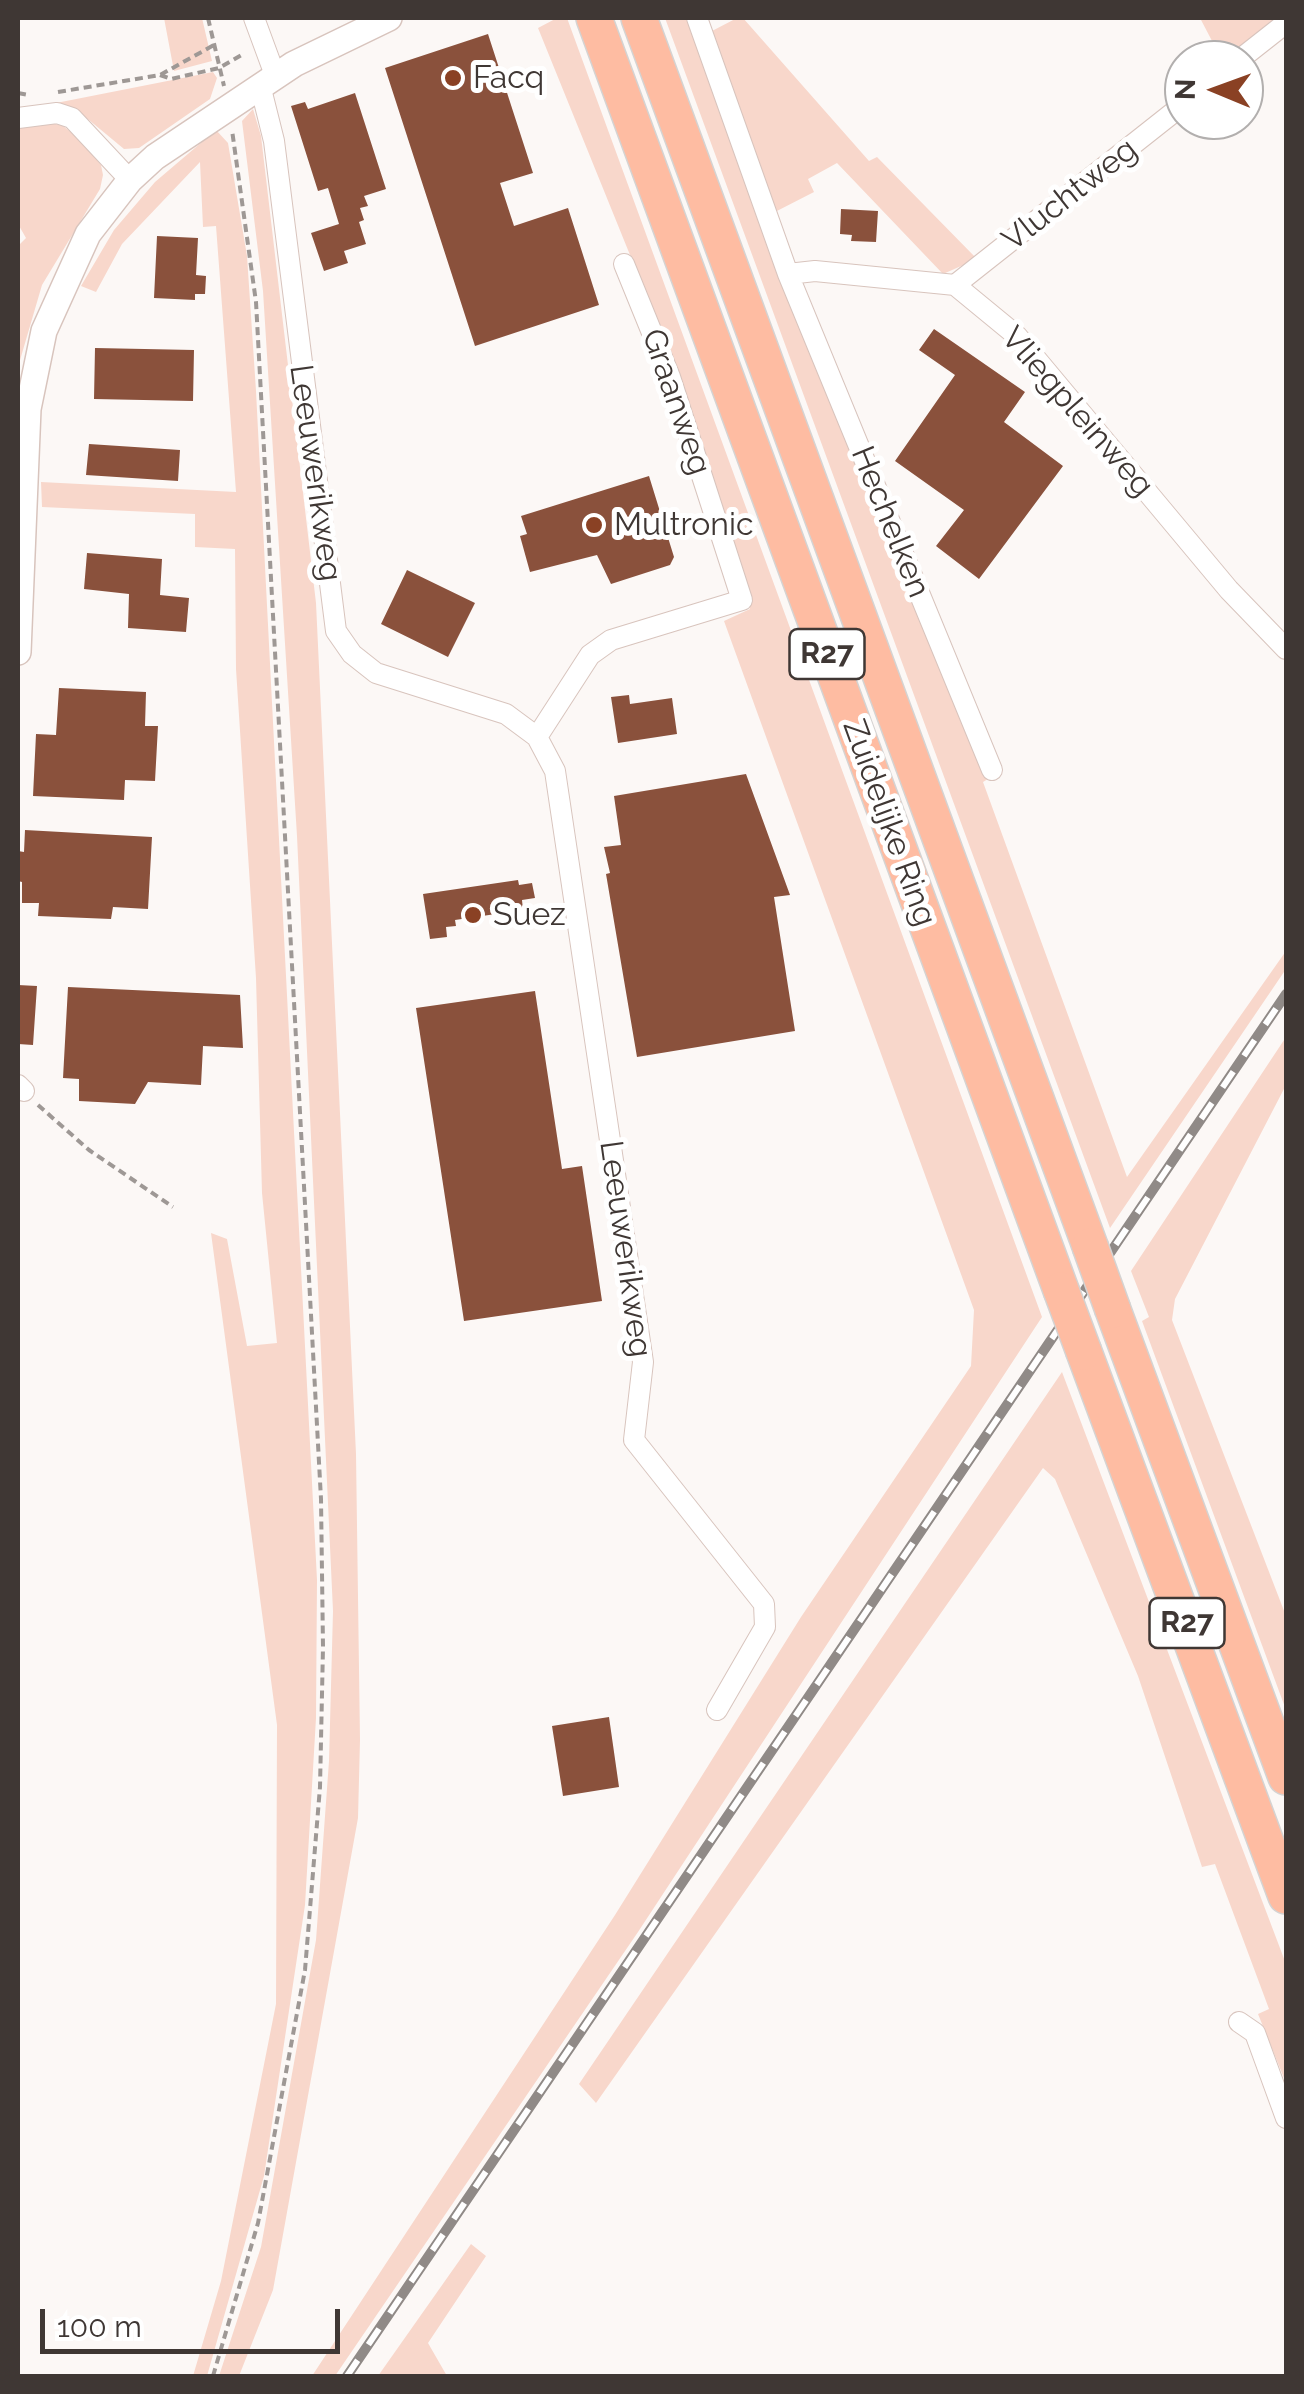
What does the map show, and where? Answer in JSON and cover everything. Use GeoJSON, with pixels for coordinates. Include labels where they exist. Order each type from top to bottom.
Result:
{"type":"FeatureCollection","features":[{"type":"Feature","properties":{"kind":"highway","name":"Zuidelijke Ring"},"geometry":{"type":"LineString","coordinates":[[594,18],[1286,1896]]}},
{"type":"Feature","properties":{"kind":"highway","name":"Zuidelijke Ring"},"geometry":{"type":"LineString","coordinates":[[638,18],[1286,1777]]}},
{"type":"Feature","properties":{"kind":"street","name":"Leeuwerikweg"},"geometry":{"type":"LineString","coordinates":[[254,18],[263,45],[336,631],[352,654],[376,672],[506,714],[536,737],[556,771],[643,1362],[634,1440],[764,1604],[765,1626],[717,1710]]}},
{"type":"Feature","properties":{"kind":"street"},"geometry":{"type":"LineString","coordinates":[[18,652],[28,409],[44,331],[88,234],[130,180],[228,106],[329,43],[389,18]]}},
{"type":"Feature","properties":{"kind":"street"},"geometry":{"type":"LineString","coordinates":[[696,18],[788,274],[814,272],[955,285]]}},
{"type":"Feature","properties":{"kind":"street"},"geometry":{"type":"LineString","coordinates":[[1264,40],[1286,22]]}},
{"type":"Feature","properties":{"kind":"street"},"geometry":{"type":"LineString","coordinates":[[18,118],[58,113],[72,118],[130,180]]}},
{"type":"Feature","properties":{"kind":"street","name":"Vluchtweg"},"geometry":{"type":"LineString","coordinates":[[955,285],[1164,120]]}},
{"type":"Feature","properties":{"kind":"street","name":"Graanweg"},"geometry":{"type":"LineString","coordinates":[[536,737],[590,656],[610,640],[742,600],[670,377],[624,264]]}},
{"type":"Feature","properties":{"kind":"street","name":"Hechelken"},"geometry":{"type":"LineString","coordinates":[[788,274],[992,770]]}},
{"type":"Feature","properties":{"kind":"street","name":"Vliegpleinweg"},"geometry":{"type":"LineString","coordinates":[[955,285],[1017,336],[1217,576],[1286,649]]}},
{"type":"Feature","properties":{"kind":"street"},"geometry":{"type":"LineString","coordinates":[[1239,2022],[1255,2033],[1286,2118]]}},
{"type":"Feature","properties":{"kind":"path"},"geometry":{"type":"LineString","coordinates":[[208,18],[219,68]]}},
{"type":"Feature","properties":{"kind":"path"},"geometry":{"type":"LineString","coordinates":[[49,94],[219,68],[263,45]]}},
{"type":"Feature","properties":{"kind":"path"},"geometry":{"type":"LineString","coordinates":[[160,76],[214,46]]}},
{"type":"Feature","properties":{"kind":"path"},"geometry":{"type":"LineString","coordinates":[[18,93],[34,96]]}},
{"type":"Feature","properties":{"kind":"path"},"geometry":{"type":"LineString","coordinates":[[213,2376],[258,2223],[305,1970],[320,1787],[322,1646],[321,1499],[258,322],[228,106]]}},
{"type":"Feature","properties":{"kind":"path"},"geometry":{"type":"LineString","coordinates":[[21,1088],[89,1150],[173,1207]]}},
{"type":"Feature","properties":{"kind":"shaded area"},"geometry":{"type":"Polygon","coordinates":[[[164,18],[202,18],[212,61],[174,71],[164,18]]]}},
{"type":"Feature","properties":{"kind":"shaded area"},"geometry":{"type":"Polygon","coordinates":[[[557,18],[567,18],[1042,1317],[638,1932],[335,2376],[312,2376],[615,1915],[801,1617],[971,1366],[974,1310],[724,621],[750,609],[675,366],[538,28],[557,18]]]}},
{"type":"Feature","properties":{"kind":"shaded area"},"geometry":{"type":"Polygon","coordinates":[[[665,18],[691,18],[755,204],[988,779],[983,782],[1127,1177],[1286,951],[1286,969],[1110,1228],[665,18]]]}},
{"type":"Feature","properties":{"kind":"shaded area"},"geometry":{"type":"Polygon","coordinates":[[[743,18],[869,161],[877,157],[977,259],[943,274],[837,163],[808,179],[814,192],[773,213],[712,31],[743,18]]]}},
{"type":"Feature","properties":{"kind":"shaded area"},"geometry":{"type":"Polygon","coordinates":[[[1200,18],[1278,18],[1251,40],[1212,40],[1200,18]]]}},
{"type":"Feature","properties":{"kind":"shaded area"},"geometry":{"type":"Polygon","coordinates":[[[213,72],[217,78],[210,99],[139,148],[124,149],[89,120],[56,103],[213,72]]]}},
{"type":"Feature","properties":{"kind":"shaded area"},"geometry":{"type":"Polygon","coordinates":[[[253,109],[261,136],[316,603],[356,1454],[360,1740],[358,1818],[273,2290],[239,2376],[219,2376],[261,2247],[316,1940],[329,1761],[333,1611],[297,836],[263,291],[242,121],[253,109]]]}},
{"type":"Feature","properties":{"kind":"shaded area"},"geometry":{"type":"Polygon","coordinates":[[[48,122],[63,126],[79,138],[101,165],[103,175],[100,189],[42,285],[18,367],[18,246],[26,238],[18,224],[18,127],[48,122]]]}},
{"type":"Feature","properties":{"kind":"shaded area"},"geometry":{"type":"Polygon","coordinates":[[[216,130],[228,143],[247,256],[256,391],[317,1580],[316,1718],[305,1905],[264,2176],[207,2376],[193,2376],[221,2281],[276,2004],[277,1725],[211,1233],[227,1239],[247,1346],[277,1343],[262,1193],[256,978],[236,669],[235,549],[195,547],[195,514],[42,507],[41,482],[236,492],[216,226],[203,227],[200,162],[122,244],[96,292],[81,286],[114,230],[155,182],[216,130]]]}},
{"type":"Feature","properties":{"kind":"shaded area"},"geometry":{"type":"Polygon","coordinates":[[[1286,1037],[1286,1085],[1175,1299],[1172,1320],[1286,1616],[1286,1710],[1142,1321],[1149,1317],[1131,1271],[1286,1037]]]}},
{"type":"Feature","properties":{"kind":"shaded area"},"geometry":{"type":"Polygon","coordinates":[[[1062,1372],[1286,1964],[1286,2083],[1258,2014],[1269,2009],[1215,1864],[1202,1867],[1138,1676],[1055,1479],[1043,1468],[596,2103],[579,2084],[1062,1372]]]}},
{"type":"Feature","properties":{"kind":"shaded area"},"geometry":{"type":"Polygon","coordinates":[[[471,2244],[486,2256],[428,2343],[447,2376],[378,2376],[471,2244]]]}},
{"type":"Feature","properties":{"kind":"building"},"geometry":{"type":"Polygon","coordinates":[[[488,34],[533,173],[500,183],[514,226],[568,208],[599,305],[475,346],[385,68],[488,34]]]}},
{"type":"Feature","properties":{"kind":"building"},"geometry":{"type":"Polygon","coordinates":[[[355,93],[386,189],[364,196],[368,206],[360,208],[364,220],[359,222],[366,244],[344,251],[348,263],[324,271],[311,233],[339,224],[328,188],[318,191],[291,106],[305,102],[308,109],[355,93]]]}},
{"type":"Feature","properties":{"kind":"building"},"geometry":{"type":"Polygon","coordinates":[[[841,209],[878,211],[876,242],[851,241],[852,235],[840,234],[841,209]]]}},
{"type":"Feature","properties":{"kind":"building"},"geometry":{"type":"Polygon","coordinates":[[[157,236],[198,238],[196,275],[206,276],[205,294],[195,294],[195,300],[154,298],[157,236]]]}},
{"type":"Feature","properties":{"kind":"building"},"geometry":{"type":"Polygon","coordinates":[[[934,329],[1025,392],[1004,422],[1063,466],[979,579],[936,546],[964,510],[895,461],[955,375],[919,350],[934,329]]]}},
{"type":"Feature","properties":{"kind":"building"},"geometry":{"type":"Polygon","coordinates":[[[95,348],[194,350],[193,401],[94,399],[95,348]]]}},
{"type":"Feature","properties":{"kind":"building"},"geometry":{"type":"Polygon","coordinates":[[[89,444],[180,450],[178,481],[86,475],[89,444]]]}},
{"type":"Feature","properties":{"kind":"building","name":"Multronic"},"geometry":{"type":"Polygon","coordinates":[[[649,476],[674,557],[670,565],[611,584],[597,555],[530,572],[520,536],[527,534],[521,516],[649,476]]]}},
{"type":"Feature","properties":{"kind":"building"},"geometry":{"type":"Polygon","coordinates":[[[87,553],[162,559],[160,595],[189,598],[186,632],[128,628],[129,594],[84,589],[87,553]]]}},
{"type":"Feature","properties":{"kind":"building"},"geometry":{"type":"Polygon","coordinates":[[[407,570],[475,603],[448,657],[381,624],[407,570]]]}},
{"type":"Feature","properties":{"kind":"building"},"geometry":{"type":"Polygon","coordinates":[[[59,688],[146,692],[145,726],[158,726],[155,781],[125,780],[124,800],[33,796],[36,734],[56,735],[59,688]]]}},
{"type":"Feature","properties":{"kind":"building"},"geometry":{"type":"Polygon","coordinates":[[[629,695],[630,704],[672,698],[677,734],[618,743],[611,697],[629,695]]]}},
{"type":"Feature","properties":{"kind":"building"},"geometry":{"type":"Polygon","coordinates":[[[746,774],[790,895],[774,897],[795,1031],[637,1057],[606,874],[610,873],[604,847],[621,845],[614,796],[746,774]]]}},
{"type":"Feature","properties":{"kind":"building"},"geometry":{"type":"Polygon","coordinates":[[[25,830],[152,837],[148,909],[113,907],[111,919],[38,916],[39,903],[22,903],[22,882],[18,881],[18,851],[24,852],[25,830]]]}},
{"type":"Feature","properties":{"kind":"building","name":"Suez"},"geometry":{"type":"Polygon","coordinates":[[[518,880],[519,885],[532,883],[535,898],[522,900],[523,910],[455,920],[456,926],[446,927],[447,937],[430,939],[423,894],[518,880]]]}},
{"type":"Feature","properties":{"kind":"building"},"geometry":{"type":"Polygon","coordinates":[[[18,985],[37,986],[33,1045],[18,1044],[18,985]]]}},
{"type":"Feature","properties":{"kind":"building"},"geometry":{"type":"Polygon","coordinates":[[[68,987],[240,995],[243,1048],[203,1046],[201,1085],[148,1082],[135,1104],[79,1101],[79,1079],[63,1078],[68,987]]]}},
{"type":"Feature","properties":{"kind":"building"},"geometry":{"type":"Polygon","coordinates":[[[535,991],[562,1169],[582,1166],[602,1301],[464,1321],[416,1008],[535,991]]]}},
{"type":"Feature","properties":{"kind":"building"},"geometry":{"type":"Polygon","coordinates":[[[609,1717],[619,1787],[563,1796],[552,1726],[609,1717]]]}},
{"type":"Feature","properties":{"kind":"railway"},"geometry":{"type":"LineString","coordinates":[[347,2376],[1286,994]]}},
{"type":"Feature","properties":{"kind":"place","name":"Facq"},"geometry":{"type":"Point","coordinates":[453,78]}},
{"type":"Feature","properties":{"kind":"place","name":"Multronic"},"geometry":{"type":"Point","coordinates":[594,525]}},
{"type":"Feature","properties":{"kind":"place","name":"Suez"},"geometry":{"type":"Point","coordinates":[473,915]}}]}
